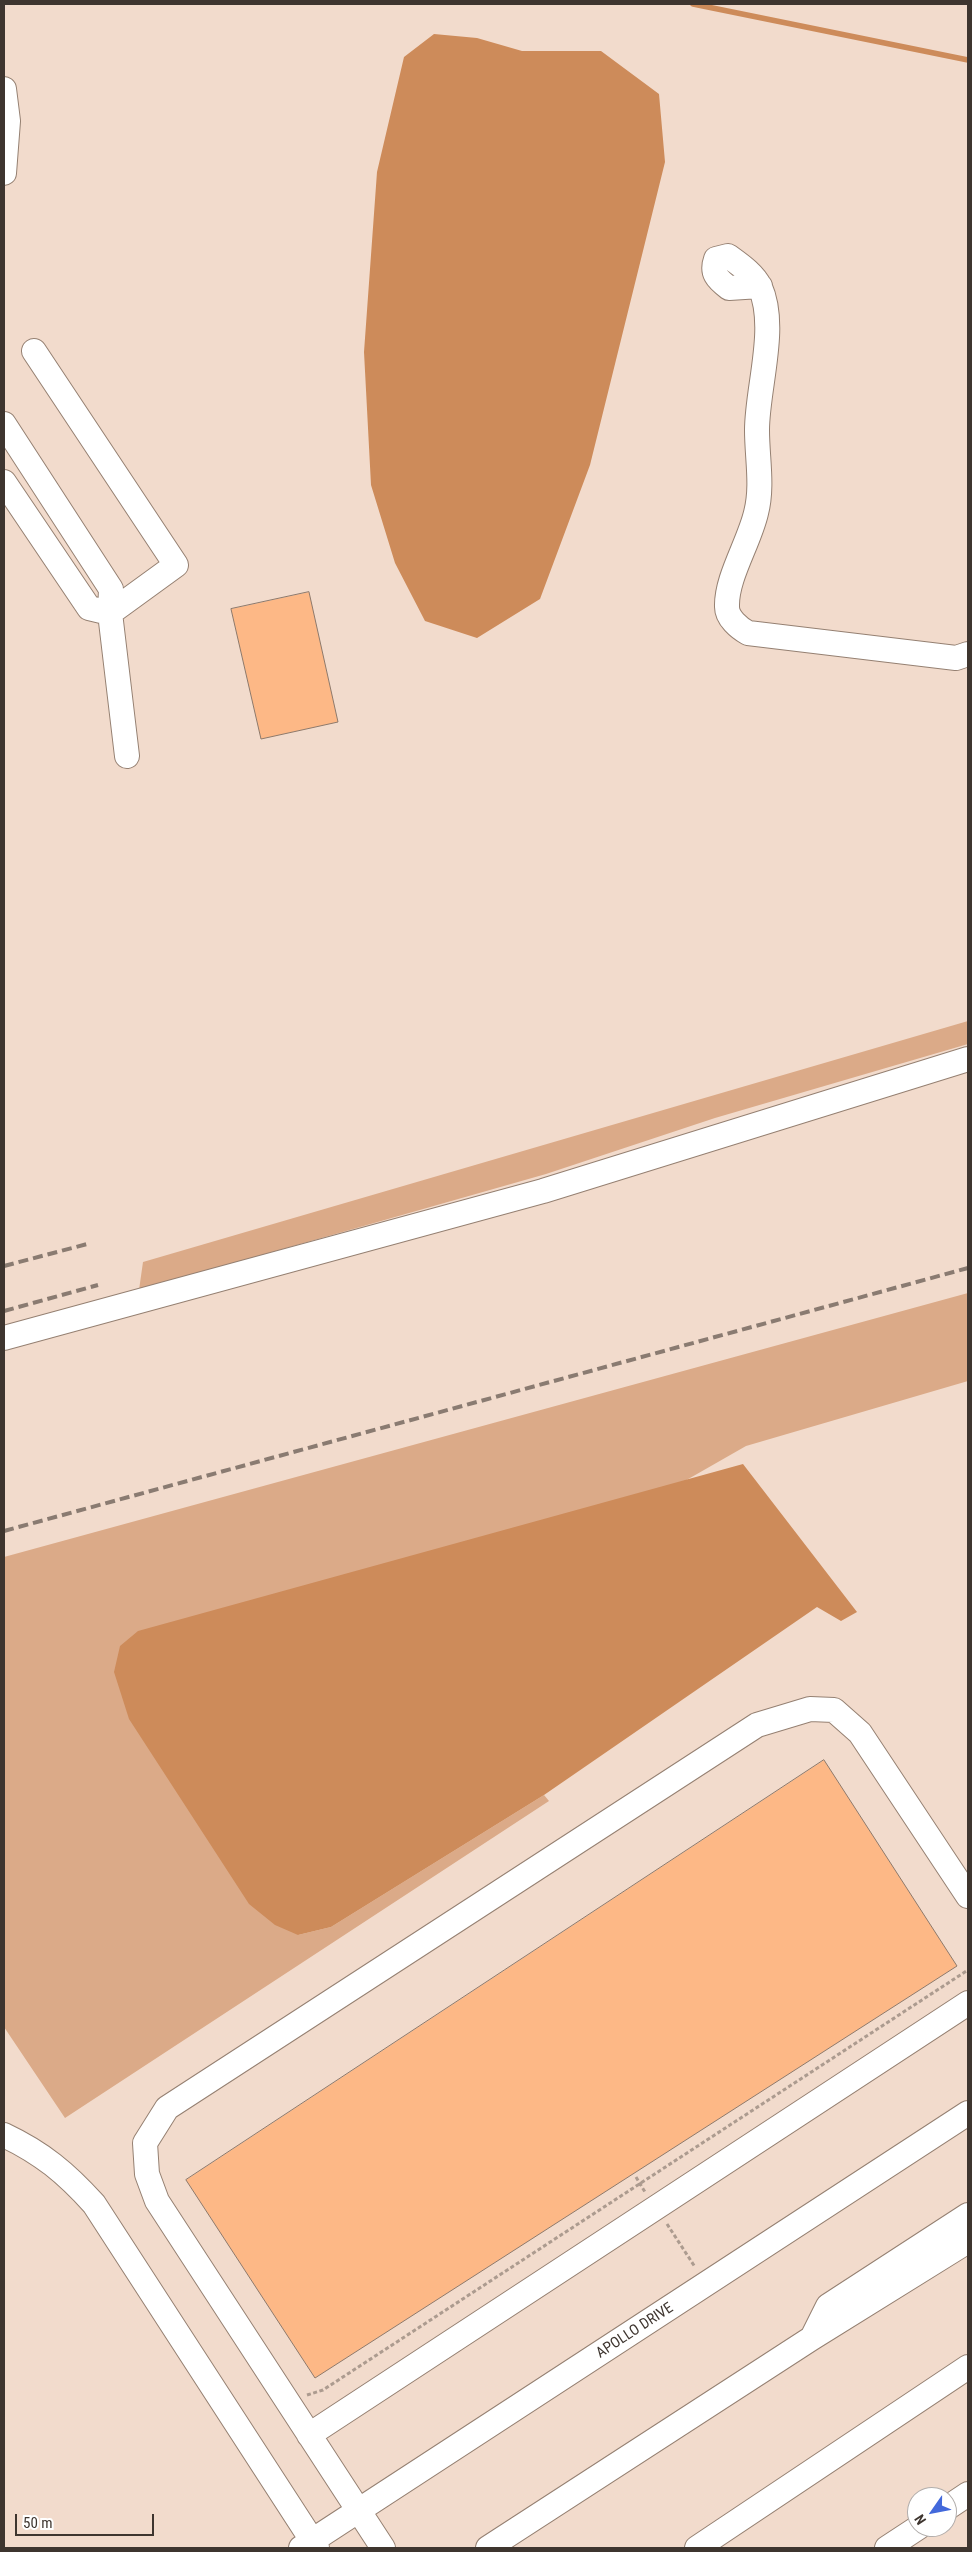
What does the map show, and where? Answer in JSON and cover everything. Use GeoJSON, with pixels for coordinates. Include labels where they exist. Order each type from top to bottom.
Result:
{"type":"FeatureCollection","features":[{"type":"Feature","properties":{"kind":"street"},"geometry":{"type":"LineString","coordinates":[[4,90],[8,121],[4,174]]}},
{"type":"Feature","properties":{"kind":"street"},"geometry":{"type":"LineString","coordinates":[[760,286],[768,324],[757,429],[760,477],[757,513],[728,594],[727,610],[738,628],[748,633],[956,658],[968,654]]}},
{"type":"Feature","properties":{"kind":"street"},"geometry":{"type":"LineString","coordinates":[[4,482],[89,608],[110,613],[176,565],[34,351]]}},
{"type":"Feature","properties":{"kind":"street"},"geometry":{"type":"LineString","coordinates":[[4,424],[111,589],[110,613],[127,756]]}},
{"type":"Feature","properties":{"kind":"street"},"geometry":{"type":"LineString","coordinates":[[4,1338],[544,1191],[968,1059]]}},
{"type":"Feature","properties":{"kind":"street"},"geometry":{"type":"LineString","coordinates":[[383,2548],[157,2201],[147,2174],[145,2143],[167,2108],[757,1725],[810,1709],[834,1710],[860,1733],[968,1896]]}},
{"type":"Feature","properties":{"kind":"street"},"geometry":{"type":"LineString","coordinates":[[309,2435],[968,2003]]}},
{"type":"Feature","properties":{"kind":"street","name":"APOLLO DRIVE"},"geometry":{"type":"LineString","coordinates":[[310,2546],[359,2511],[968,2113]]}},
{"type":"Feature","properties":{"kind":"street"},"geometry":{"type":"LineString","coordinates":[[4,2135],[42,2155],[70,2178],[94,2204],[310,2546]]}},
{"type":"Feature","properties":{"kind":"street"},"geometry":{"type":"LineString","coordinates":[[812,2338],[828,2306],[968,2215]]}},
{"type":"Feature","properties":{"kind":"street"},"geometry":{"type":"LineString","coordinates":[[488,2548],[812,2338],[968,2241]]}},
{"type":"Feature","properties":{"kind":"street"},"geometry":{"type":"LineString","coordinates":[[697,2548],[968,2368]]}},
{"type":"Feature","properties":{"kind":"street"},"geometry":{"type":"LineString","coordinates":[[957,2501],[968,2494]]}},
{"type":"Feature","properties":{"kind":"street"},"geometry":{"type":"LineString","coordinates":[[887,2548],[907,2535]]}},
{"type":"Feature","properties":{"kind":"path"},"geometry":{"type":"LineString","coordinates":[[288,2402],[323,2390],[968,1970]]}},
{"type":"Feature","properties":{"kind":"path"},"geometry":{"type":"LineString","coordinates":[[636,2177],[706,2284]]}},
{"type":"Feature","properties":{"kind":"shaded area"},"geometry":{"type":"Polygon","coordinates":[[[434,34],[477,38],[522,51],[601,51],[659,94],[665,162],[590,465],[540,599],[477,638],[425,621],[395,563],[371,485],[364,352],[377,172],[404,57],[434,34]]]}},
{"type":"Feature","properties":{"kind":"shaded area"},"geometry":{"type":"Polygon","coordinates":[[[968,1021],[968,1044],[715,1118],[546,1174],[139,1290],[143,1262],[968,1021]]]}},
{"type":"Feature","properties":{"kind":"shaded area"},"geometry":{"type":"Polygon","coordinates":[[[968,1293],[968,1381],[746,1446],[683,1482],[298,1935],[331,1927],[544,1795],[549,1801],[65,2118],[4,2027],[4,1557],[968,1293]]]}},
{"type":"Feature","properties":{"kind":"shaded area"},"geometry":{"type":"Polygon","coordinates":[[[743,1464],[857,1612],[841,1621],[817,1607],[544,1795],[331,1927],[298,1935],[275,1925],[249,1904],[129,1719],[114,1672],[120,1646],[138,1631],[743,1464]]]}},
{"type":"Feature","properties":{"kind":"building"},"geometry":{"type":"Polygon","coordinates":[[[309,592],[338,722],[261,739],[231,609],[309,592]]]}},
{"type":"Feature","properties":{"kind":"building"},"geometry":{"type":"Polygon","coordinates":[[[824,1760],[957,1966],[315,2378],[186,2180],[824,1760]]]}},
{"type":"Feature","properties":{"kind":"waterway"},"geometry":{"type":"LineString","coordinates":[[693,4],[968,60]]}},
{"type":"Feature","properties":{"kind":"railway"},"geometry":{"type":"LineString","coordinates":[[4,1266],[91,1243]]}},
{"type":"Feature","properties":{"kind":"railway"},"geometry":{"type":"LineString","coordinates":[[4,1531],[968,1268]]}},
{"type":"Feature","properties":{"kind":"railway"},"geometry":{"type":"LineString","coordinates":[[4,1311],[98,1285]]}}]}
